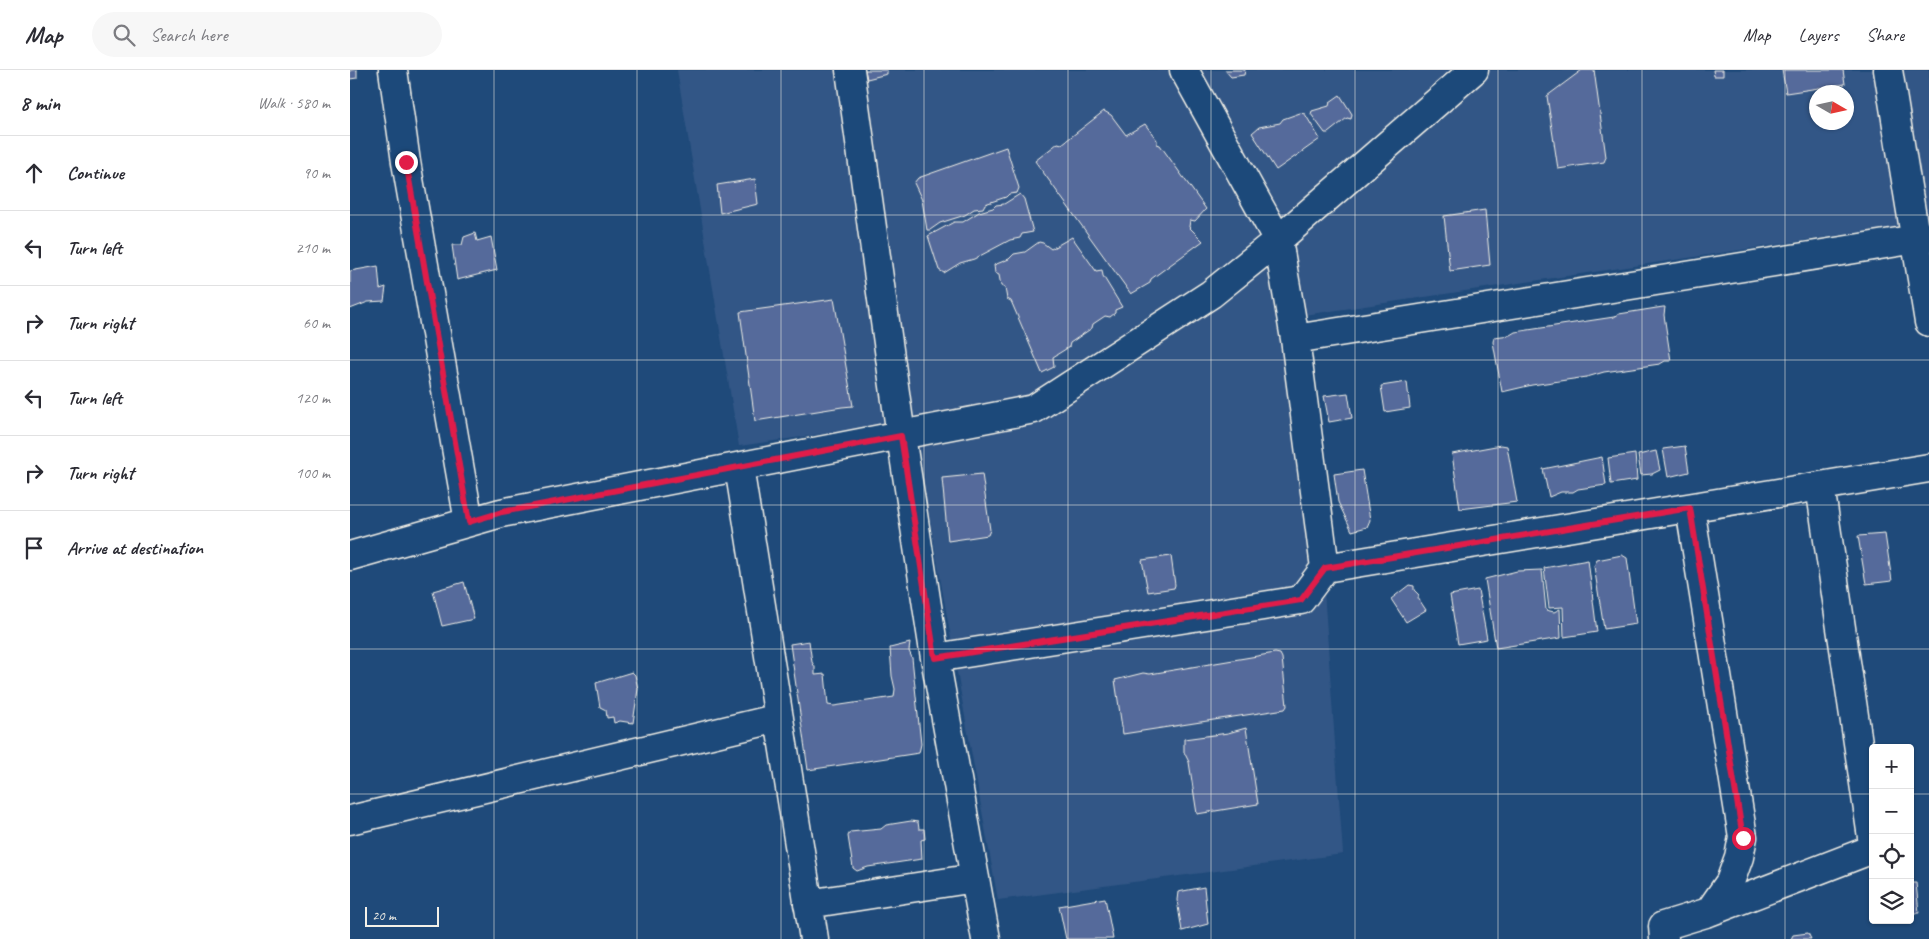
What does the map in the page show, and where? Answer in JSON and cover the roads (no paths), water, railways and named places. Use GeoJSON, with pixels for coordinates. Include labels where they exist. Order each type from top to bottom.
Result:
{"type":"FeatureCollection","features":[{"type":"Feature","properties":{"kind":"street"},"geometry":{"type":"LineString","coordinates":[[393,70],[408,172],[469,522]]}},
{"type":"Feature","properties":{"kind":"street"},"geometry":{"type":"LineString","coordinates":[[850,70],[901,436],[935,658],[986,939]]}},
{"type":"Feature","properties":{"kind":"street"},"geometry":{"type":"LineString","coordinates":[[1184,70],[1278,240],[1295,339],[1325,568]]}},
{"type":"Feature","properties":{"kind":"street"},"geometry":{"type":"LineString","coordinates":[[350,556],[502,512],[1034,410],[1211,294],[1278,240],[1474,70]]}},
{"type":"Feature","properties":{"kind":"street"},"geometry":{"type":"LineString","coordinates":[[1888,70],[1922,238],[1929,322]]}},
{"type":"Feature","properties":{"kind":"street"},"geometry":{"type":"LineString","coordinates":[[1295,339],[1922,238]]}},
{"type":"Feature","properties":{"kind":"street"},"geometry":{"type":"LineString","coordinates":[[739,467],[814,939]]}},
{"type":"Feature","properties":{"kind":"street"},"geometry":{"type":"LineString","coordinates":[[935,658],[1301,600],[1325,568],[1929,468]]}},
{"type":"Feature","properties":{"kind":"street"},"geometry":{"type":"LineString","coordinates":[[1820,486],[1872,834]]}},
{"type":"Feature","properties":{"kind":"street"},"geometry":{"type":"LineString","coordinates":[[1690,508],[1743,838],[1739,857],[1730,882],[1709,912]]}},
{"type":"Feature","properties":{"kind":"street"},"geometry":{"type":"LineString","coordinates":[[350,820],[779,718]]}},
{"type":"Feature","properties":{"kind":"street"},"geometry":{"type":"LineString","coordinates":[[1664,939],[1663,926],[1709,912],[1869,851]]}},
{"type":"Feature","properties":{"kind":"street"},"geometry":{"type":"LineString","coordinates":[[808,904],[975,878]]}}]}
